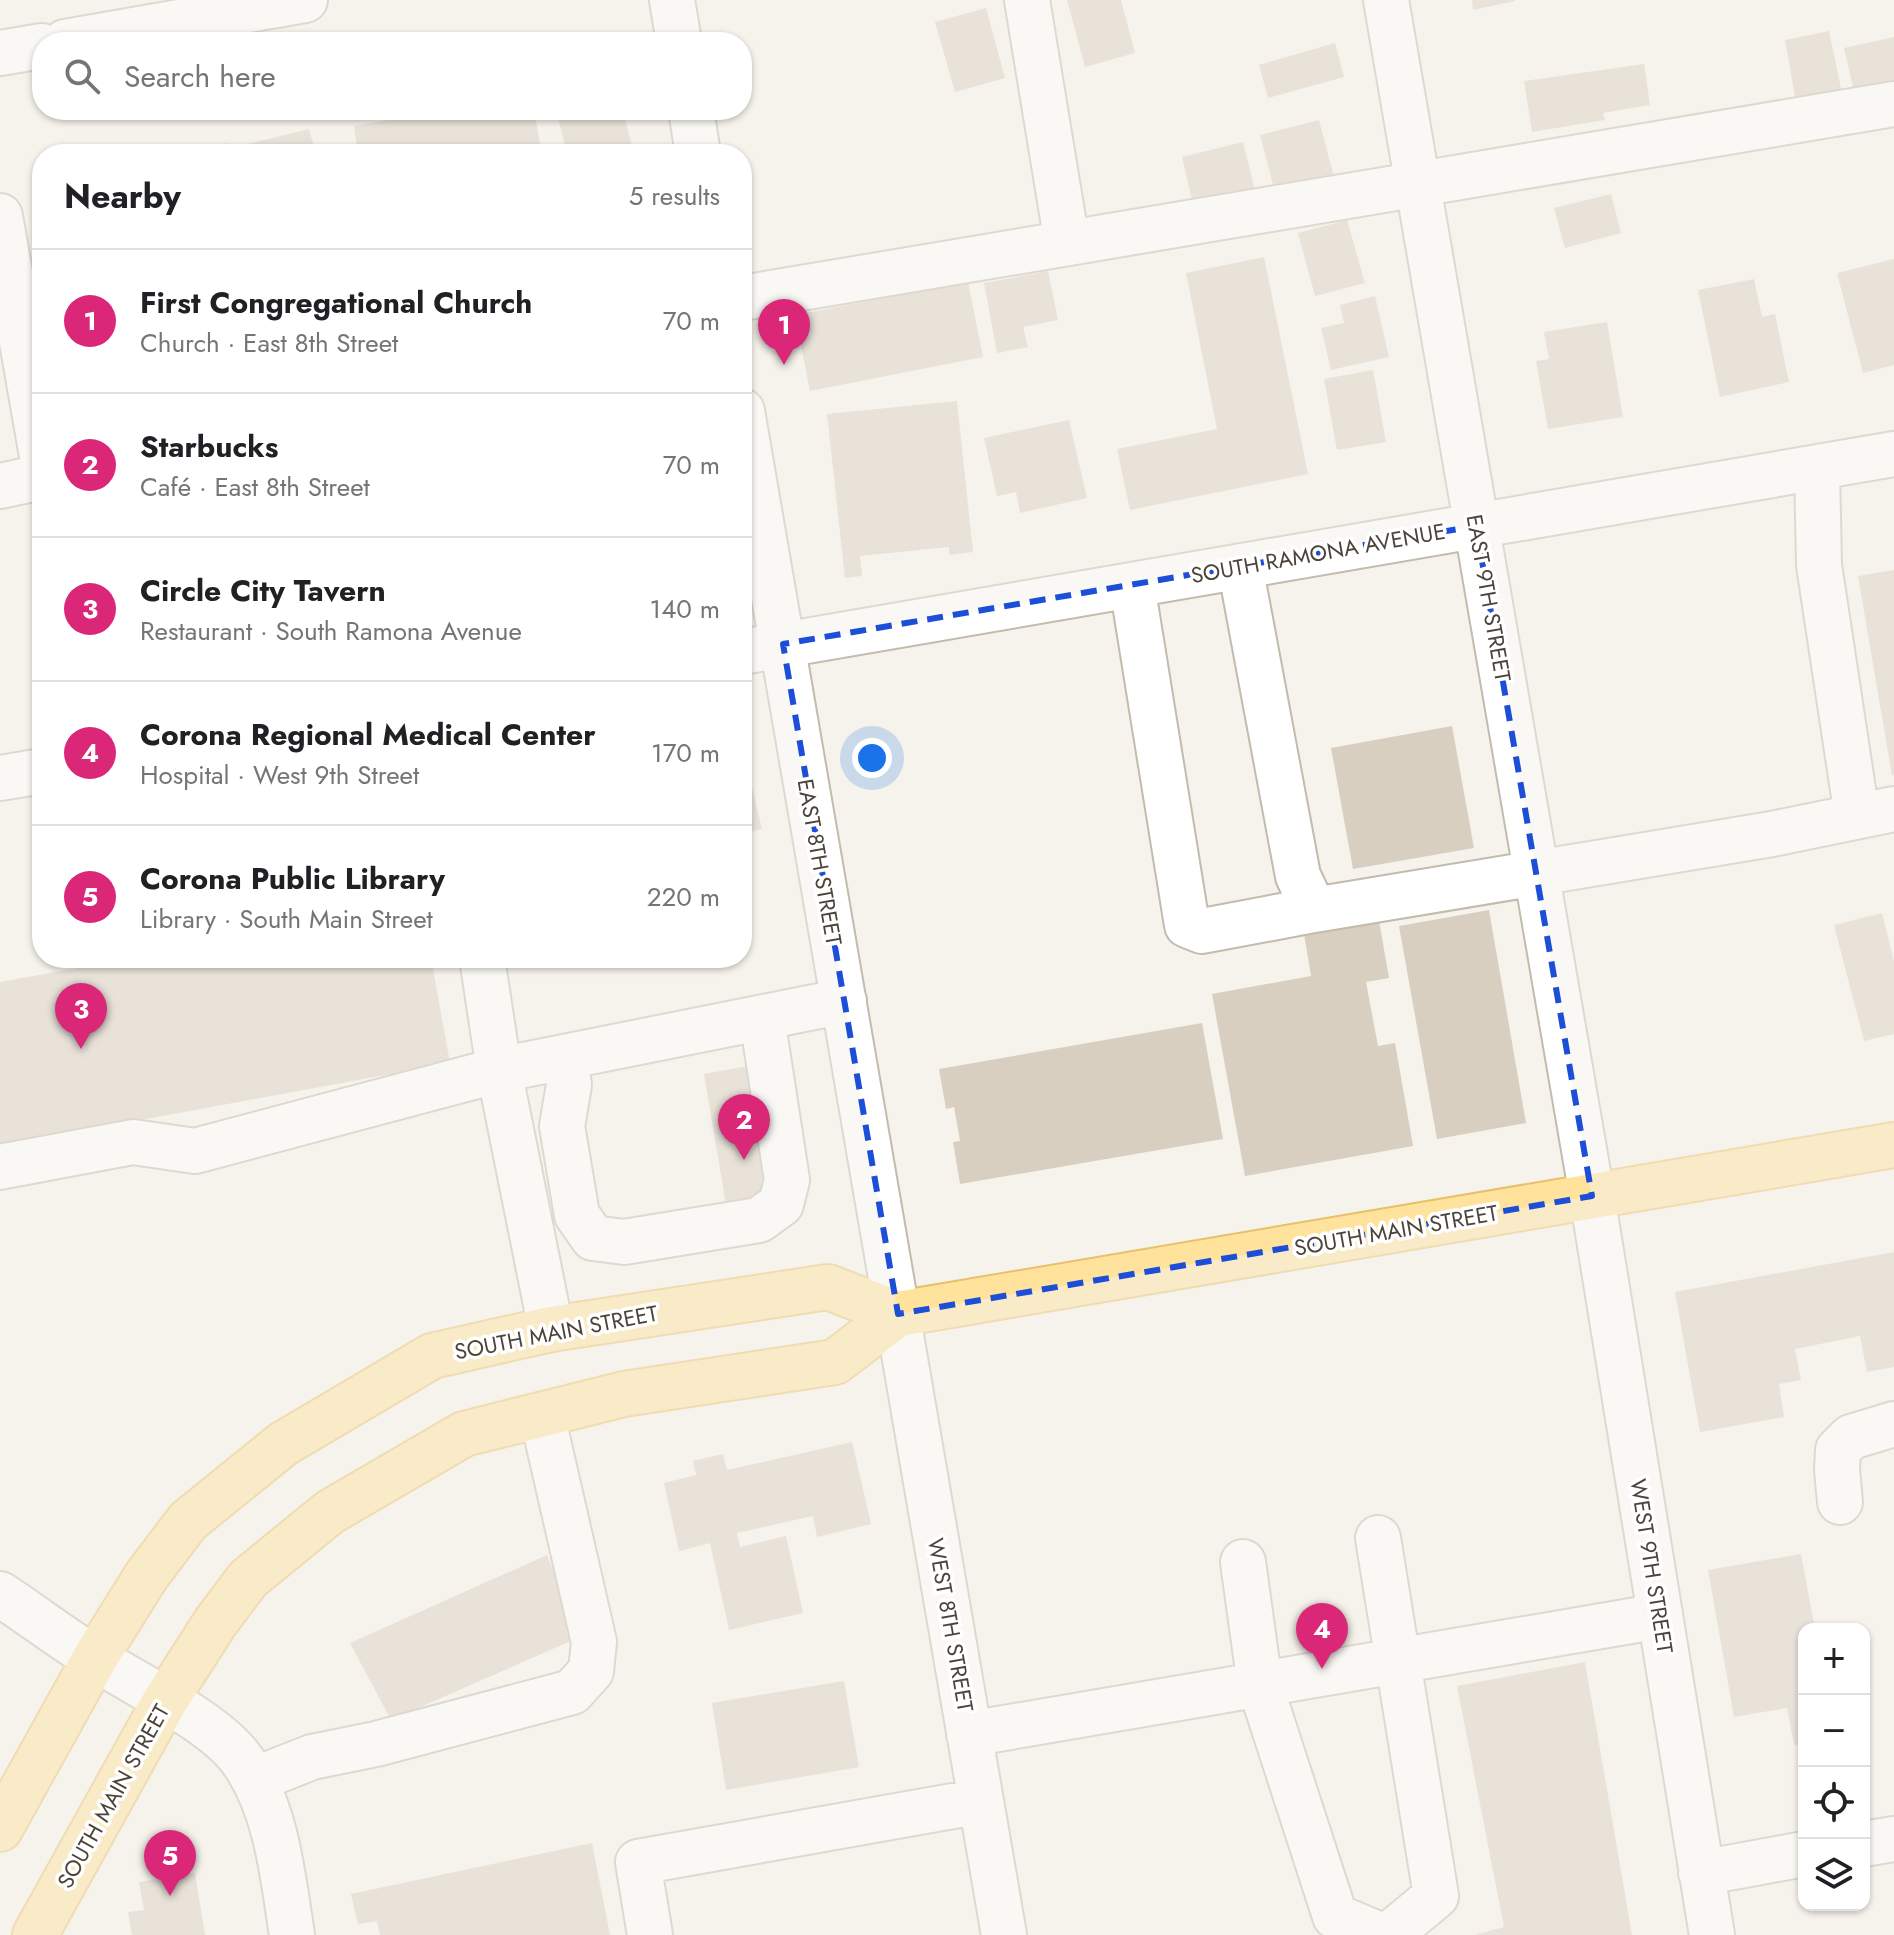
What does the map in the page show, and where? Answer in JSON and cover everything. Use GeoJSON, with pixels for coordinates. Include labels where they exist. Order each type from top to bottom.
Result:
{"type":"FeatureCollection","features":[{"type":"Feature","properties":{"kind":"main road","name":"SOUTH MAIN STREET"},"geometry":{"type":"LineString","coordinates":[[35,1935],[165,1701],[215,1623],[248,1579],[330,1512],[464,1434],[624,1394],[835,1362],[898,1314],[1894,1145]]}},
{"type":"Feature","properties":{"kind":"main road","name":"SOUTH MAIN STREET"},"geometry":{"type":"LineString","coordinates":[[0,1829],[95,1658],[147,1575],[188,1521],[283,1444],[432,1356],[551,1329],[828,1287],[898,1314]]}},
{"type":"Feature","properties":{"kind":"street"},"geometry":{"type":"LineString","coordinates":[[122,32],[305,0]]}},
{"type":"Feature","properties":{"kind":"street"},"geometry":{"type":"LineString","coordinates":[[672,0],[677,32]]}},
{"type":"Feature","properties":{"kind":"street"},"geometry":{"type":"LineString","coordinates":[[1027,0],[1067,243]]}},
{"type":"Feature","properties":{"kind":"street","name":"EAST 9TH STREET"},"geometry":{"type":"LineString","coordinates":[[1386,0],[1592,1196]]}},
{"type":"Feature","properties":{"kind":"street"},"geometry":{"type":"LineString","coordinates":[[0,53],[32,48]]}},
{"type":"Feature","properties":{"kind":"street"},"geometry":{"type":"LineString","coordinates":[[752,296],[1894,104]]}},
{"type":"Feature","properties":{"kind":"street"},"geometry":{"type":"LineString","coordinates":[[693,120],[696,144]]}},
{"type":"Feature","properties":{"kind":"street"},"geometry":{"type":"LineString","coordinates":[[0,216],[30,431]]}},
{"type":"Feature","properties":{"kind":"street","name":"SOUTH RAMONA AVENUE"},"geometry":{"type":"LineString","coordinates":[[762,648],[1894,454]]}},
{"type":"Feature","properties":{"kind":"street"},"geometry":{"type":"LineString","coordinates":[[1132,585],[1187,925],[1202,931],[1772,834],[1876,812],[1819,565],[1817,468]]}},
{"type":"Feature","properties":{"kind":"street"},"geometry":{"type":"LineString","coordinates":[[0,486],[32,479]]}},
{"type":"Feature","properties":{"kind":"street","name":"EAST 8TH STREET"},"geometry":{"type":"LineString","coordinates":[[752,530],[762,648],[844,1001],[898,1314]]}},
{"type":"Feature","properties":{"kind":"street"},"geometry":{"type":"LineString","coordinates":[[1240,566],[1298,876],[1314,910]]}},
{"type":"Feature","properties":{"kind":"street"},"geometry":{"type":"LineString","coordinates":[[0,778],[32,773]]}},
{"type":"Feature","properties":{"kind":"street"},"geometry":{"type":"LineString","coordinates":[[484,968],[499,1070],[551,1329]]}},
{"type":"Feature","properties":{"kind":"street"},"geometry":{"type":"LineString","coordinates":[[0,1167],[133,1142],[195,1151],[499,1070],[844,1001]]}},
{"type":"Feature","properties":{"kind":"street"},"geometry":{"type":"LineString","coordinates":[[565,1057],[569,1085],[562,1126],[577,1215],[593,1238],[624,1242],[759,1220],[781,1204],[787,1180],[762,1018]]}},
{"type":"Feature","properties":{"kind":"street","name":"WEST 9TH STREET"},"geometry":{"type":"LineString","coordinates":[[1592,1196],[1712,1935]]}},
{"type":"Feature","properties":{"kind":"street","name":"WEST 8TH STREET"},"geometry":{"type":"LineString","coordinates":[[898,1314],[1004,1935]]}},
{"type":"Feature","properties":{"kind":"street"},"geometry":{"type":"LineString","coordinates":[[254,1780],[312,1757],[376,1744],[572,1692],[591,1671],[594,1642],[542,1415]]}},
{"type":"Feature","properties":{"kind":"street"},"geometry":{"type":"LineString","coordinates":[[1840,1502],[1838,1450],[1851,1437],[1894,1424]]}},
{"type":"Feature","properties":{"kind":"street"},"geometry":{"type":"LineString","coordinates":[[1378,1538],[1436,1896],[1389,1935]]}},
{"type":"Feature","properties":{"kind":"street"},"geometry":{"type":"LineString","coordinates":[[1243,1562],[1260,1685],[1335,1916],[1380,1935]]}},
{"type":"Feature","properties":{"kind":"street"},"geometry":{"type":"LineString","coordinates":[[0,1594],[231,1747],[254,1780],[277,1848],[292,1935]]}},
{"type":"Feature","properties":{"kind":"street"},"geometry":{"type":"LineString","coordinates":[[969,1734],[1660,1616]]}},
{"type":"Feature","properties":{"kind":"street"},"geometry":{"type":"LineString","coordinates":[[650,1935],[638,1862],[981,1801]]}},
{"type":"Feature","properties":{"kind":"street"},"geometry":{"type":"LineString","coordinates":[[1870,1843],[1894,1839]]}},
{"type":"Feature","properties":{"kind":"street"},"geometry":{"type":"LineString","coordinates":[[1701,1873],[1798,1855]]}},
{"type":"Feature","properties":{"kind":"highlighted area"},"geometry":{"type":"Polygon","coordinates":[[[1476,526],[1592,1196],[898,1314],[783,644],[1476,526]]]}},
{"type":"Feature","properties":{"kind":"building"},"geometry":{"type":"Polygon","coordinates":[[[1067,0],[1121,0],[1135,53],[1085,67],[1067,0]]]}},
{"type":"Feature","properties":{"kind":"building"},"geometry":{"type":"Polygon","coordinates":[[[1472,0],[1515,0],[1515,1],[1473,10],[1472,0]]]}},
{"type":"Feature","properties":{"kind":"building"},"geometry":{"type":"Polygon","coordinates":[[[986,8],[1005,78],[955,92],[935,22],[986,8]]]}},
{"type":"Feature","properties":{"kind":"building"},"geometry":{"type":"Polygon","coordinates":[[[1829,31],[1842,93],[1796,102],[1785,40],[1829,31]]]}},
{"type":"Feature","properties":{"kind":"building"},"geometry":{"type":"Polygon","coordinates":[[[1894,37],[1894,83],[1854,92],[1844,48],[1894,37]]]}},
{"type":"Feature","properties":{"kind":"building"},"geometry":{"type":"Polygon","coordinates":[[[1335,43],[1344,77],[1268,98],[1259,65],[1335,43]]]}},
{"type":"Feature","properties":{"kind":"building"},"geometry":{"type":"Polygon","coordinates":[[[1644,64],[1650,105],[1603,113],[1605,120],[1532,132],[1524,81],[1644,64]]]}},
{"type":"Feature","properties":{"kind":"building"},"geometry":{"type":"Polygon","coordinates":[[[388,120],[536,120],[540,144],[357,144],[354,126],[388,120]]]}},
{"type":"Feature","properties":{"kind":"building"},"geometry":{"type":"Polygon","coordinates":[[[558,120],[626,120],[632,144],[564,144],[558,120]]]}},
{"type":"Feature","properties":{"kind":"building"},"geometry":{"type":"Polygon","coordinates":[[[1319,120],[1335,181],[1276,196],[1260,135],[1319,120]]]}},
{"type":"Feature","properties":{"kind":"building"},"geometry":{"type":"Polygon","coordinates":[[[309,129],[313,144],[248,144],[309,129]]]}},
{"type":"Feature","properties":{"kind":"building"},"geometry":{"type":"Polygon","coordinates":[[[1243,142],[1256,194],[1194,209],[1182,157],[1243,142]]]}},
{"type":"Feature","properties":{"kind":"building"},"geometry":{"type":"Polygon","coordinates":[[[1611,194],[1621,233],[1565,248],[1554,208],[1611,194]]]}},
{"type":"Feature","properties":{"kind":"building"},"geometry":{"type":"Polygon","coordinates":[[[1347,220],[1365,283],[1315,296],[1298,233],[1347,220]]]}},
{"type":"Feature","properties":{"kind":"building"},"geometry":{"type":"Polygon","coordinates":[[[1264,257],[1308,474],[1130,510],[1117,449],[1217,429],[1186,273],[1264,257]]]}},
{"type":"Feature","properties":{"kind":"building"},"geometry":{"type":"Polygon","coordinates":[[[1894,259],[1894,365],[1863,373],[1837,273],[1894,259]]]}},
{"type":"Feature","properties":{"kind":"building"},"geometry":{"type":"Polygon","coordinates":[[[1048,271],[1058,320],[1023,327],[1028,347],[997,353],[984,283],[1048,271]]]}},
{"type":"Feature","properties":{"kind":"building"},"geometry":{"type":"Polygon","coordinates":[[[1754,279],[1762,317],[1775,314],[1789,382],[1720,397],[1698,290],[1754,279]]]}},
{"type":"Feature","properties":{"kind":"building"},"geometry":{"type":"Polygon","coordinates":[[[968,282],[983,357],[810,391],[795,315],[968,282]]]}},
{"type":"Feature","properties":{"kind":"building"},"geometry":{"type":"Polygon","coordinates":[[[1375,296],[1389,357],[1331,370],[1321,328],[1344,323],[1340,305],[1375,296]]]}},
{"type":"Feature","properties":{"kind":"building"},"geometry":{"type":"Polygon","coordinates":[[[1607,322],[1623,417],[1548,429],[1536,361],[1549,359],[1544,332],[1607,322]]]}},
{"type":"Feature","properties":{"kind":"building"},"geometry":{"type":"Polygon","coordinates":[[[1373,370],[1386,442],[1337,450],[1324,379],[1373,370]]]}},
{"type":"Feature","properties":{"kind":"building"},"geometry":{"type":"Polygon","coordinates":[[[957,401],[973,552],[949,555],[949,547],[860,556],[862,576],[845,578],[827,414],[957,401]]]}},
{"type":"Feature","properties":{"kind":"building"},"geometry":{"type":"Polygon","coordinates":[[[1069,420],[1087,498],[1020,513],[1016,492],[997,496],[984,438],[1069,420]]]}},
{"type":"Feature","properties":{"kind":"building"},"geometry":{"type":"Polygon","coordinates":[[[1894,570],[1894,775],[1892,776],[1858,576],[1894,570]]]}},
{"type":"Feature","properties":{"kind":"building"},"geometry":{"type":"Polygon","coordinates":[[[1452,726],[1474,848],[1353,869],[1331,748],[1452,726]]]}},
{"type":"Feature","properties":{"kind":"building"},"geometry":{"type":"Polygon","coordinates":[[[752,788],[762,829],[752,832],[752,788]]]}},
{"type":"Feature","properties":{"kind":"building"},"geometry":{"type":"Polygon","coordinates":[[[1489,910],[1526,1123],[1437,1139],[1399,926],[1489,910]]]}},
{"type":"Feature","properties":{"kind":"building"},"geometry":{"type":"Polygon","coordinates":[[[1882,913],[1894,961],[1894,1034],[1864,1041],[1834,925],[1882,913]]]}},
{"type":"Feature","properties":{"kind":"building"},"geometry":{"type":"Polygon","coordinates":[[[1379,921],[1389,978],[1366,982],[1378,1046],[1395,1043],[1413,1146],[1245,1176],[1212,994],[1311,976],[1304,934],[1379,921]]]}},
{"type":"Feature","properties":{"kind":"building"},"geometry":{"type":"Polygon","coordinates":[[[78,968],[433,968],[450,1063],[0,1146],[0,982],[78,968]]]}},
{"type":"Feature","properties":{"kind":"building"},"geometry":{"type":"Polygon","coordinates":[[[1202,1023],[1223,1139],[960,1184],[953,1142],[960,1141],[954,1107],[946,1109],[939,1069],[1202,1023]]]}},
{"type":"Feature","properties":{"kind":"building"},"geometry":{"type":"Polygon","coordinates":[[[754,1065],[777,1203],[728,1217],[704,1074],[754,1065]]]}},
{"type":"Feature","properties":{"kind":"building"},"geometry":{"type":"Polygon","coordinates":[[[1894,1252],[1894,1367],[1867,1372],[1860,1336],[1795,1349],[1801,1380],[1779,1384],[1784,1417],[1700,1432],[1675,1292],[1894,1252]]]}},
{"type":"Feature","properties":{"kind":"building"},"geometry":{"type":"Polygon","coordinates":[[[852,1442],[871,1524],[817,1537],[813,1516],[737,1533],[740,1547],[786,1536],[803,1613],[729,1630],[710,1543],[679,1551],[664,1483],[696,1475],[693,1461],[723,1454],[727,1470],[852,1442]]]}},
{"type":"Feature","properties":{"kind":"building"},"geometry":{"type":"Polygon","coordinates":[[[1801,1554],[1814,1623],[1798,1623],[1798,1745],[1794,1745],[1787,1708],[1734,1717],[1708,1570],[1801,1554]]]}},
{"type":"Feature","properties":{"kind":"building"},"geometry":{"type":"Polygon","coordinates":[[[547,1555],[580,1637],[391,1720],[350,1643],[547,1555]]]}},
{"type":"Feature","properties":{"kind":"building"},"geometry":{"type":"Polygon","coordinates":[[[1585,1662],[1632,1935],[1475,1935],[1504,1927],[1457,1686],[1585,1662]]]}},
{"type":"Feature","properties":{"kind":"building"},"geometry":{"type":"Polygon","coordinates":[[[844,1681],[859,1767],[726,1790],[712,1703],[844,1681]]]}},
{"type":"Feature","properties":{"kind":"building"},"geometry":{"type":"Polygon","coordinates":[[[592,1843],[610,1935],[380,1935],[377,1921],[358,1924],[351,1894],[592,1843]]]}},
{"type":"Feature","properties":{"kind":"building"},"geometry":{"type":"Polygon","coordinates":[[[195,1873],[205,1935],[132,1935],[128,1912],[144,1910],[139,1882],[195,1873]]]}},
{"type":"Feature","properties":{"kind":"place","name":"First Congregational Church"},"geometry":{"type":"Point","coordinates":[784,365]}},
{"type":"Feature","properties":{"kind":"place","name":"Circle City Tavern"},"geometry":{"type":"Point","coordinates":[81,1049]}},
{"type":"Feature","properties":{"kind":"place","name":"Starbucks"},"geometry":{"type":"Point","coordinates":[744,1160]}},
{"type":"Feature","properties":{"kind":"place","name":"Corona Regional Medical Center"},"geometry":{"type":"Point","coordinates":[1322,1669]}},
{"type":"Feature","properties":{"kind":"place","name":"Corona Public Library"},"geometry":{"type":"Point","coordinates":[170,1896]}}]}
